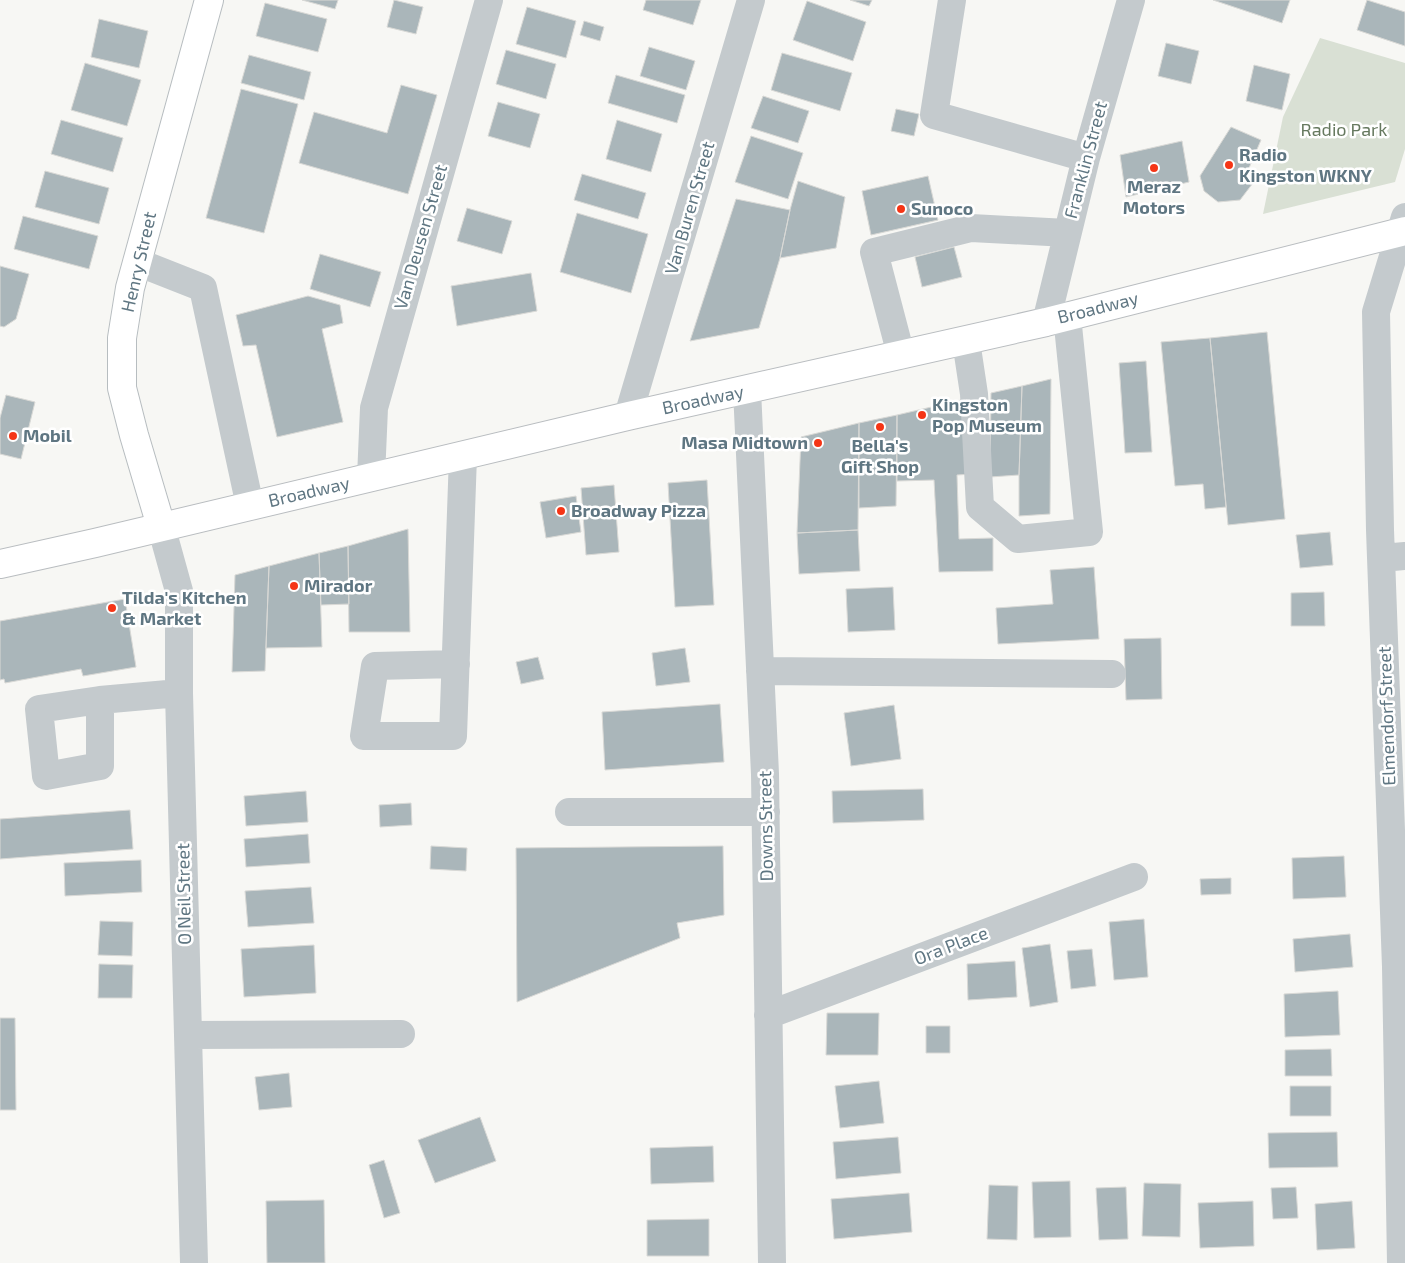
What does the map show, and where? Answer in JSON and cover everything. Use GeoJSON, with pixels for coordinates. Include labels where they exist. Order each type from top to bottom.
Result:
{"type":"FeatureCollection","features":[{"type":"Feature","properties":{"kind":"main road","name":"Henry Street"},"geometry":{"type":"LineString","coordinates":[[161,526],[122,388],[122,338],[130,288],[209,0]]}},
{"type":"Feature","properties":{"kind":"main road","name":"Broadway"},"geometry":{"type":"LineString","coordinates":[[0,564],[628,416],[966,341],[1056,319],[1404,226]]}},
{"type":"Feature","properties":{"kind":"street","name":"Van Deusen Street"},"geometry":{"type":"LineString","coordinates":[[371,477],[374,408],[489,0]]}},
{"type":"Feature","properties":{"kind":"street","name":"Van Buren Street"},"geometry":{"type":"LineString","coordinates":[[628,416],[751,0]]}},
{"type":"Feature","properties":{"kind":"street"},"geometry":{"type":"LineString","coordinates":[[952,0],[934,115],[1086,158]]}},
{"type":"Feature","properties":{"kind":"street","name":"Franklin Street"},"geometry":{"type":"LineString","coordinates":[[966,341],[974,394],[980,506],[1018,539],[1089,532],[1056,319],[1067,234],[1086,158],[1131,0]]}},
{"type":"Feature","properties":{"kind":"street","name":"Elmendorf Street"},"geometry":{"type":"LineString","coordinates":[[1401,1263],[1396,977],[1387,680],[1393,557],[1376,312],[1404,226]]}},
{"type":"Feature","properties":{"kind":"street"},"geometry":{"type":"LineString","coordinates":[[901,355],[874,252],[971,228],[1067,234]]}},
{"type":"Feature","properties":{"kind":"street"},"geometry":{"type":"LineString","coordinates":[[137,262],[203,288],[250,506]]}},
{"type":"Feature","properties":{"kind":"street","name":"Downs Street"},"geometry":{"type":"LineString","coordinates":[[747,390],[766,812],[772,1263]]}},
{"type":"Feature","properties":{"kind":"street"},"geometry":{"type":"LineString","coordinates":[[456,664],[463,456]]}},
{"type":"Feature","properties":{"kind":"street","name":"O Neil Street"},"geometry":{"type":"LineString","coordinates":[[161,526],[179,591],[179,693],[194,1263]]}},
{"type":"Feature","properties":{"kind":"street"},"geometry":{"type":"LineString","coordinates":[[760,671],[1112,674]]}},
{"type":"Feature","properties":{"kind":"street"},"geometry":{"type":"LineString","coordinates":[[100,700],[179,693]]}},
{"type":"Feature","properties":{"kind":"street"},"geometry":{"type":"LineString","coordinates":[[569,812],[766,812]]}},
{"type":"Feature","properties":{"kind":"street","name":"Ora Place"},"geometry":{"type":"LineString","coordinates":[[768,1015],[1134,877]]}},
{"type":"Feature","properties":{"kind":"street"},"geometry":{"type":"LineString","coordinates":[[188,1035],[400,1034]]}},
{"type":"Feature","properties":{"kind":"green space","name":"Radio Park"},"geometry":{"type":"Polygon","coordinates":[[[1320,38],[1405,63],[1405,149],[1395,182],[1263,214],[1283,117],[1320,38]]]}},
{"type":"Feature","properties":{"kind":"building"},"geometry":{"type":"Polygon","coordinates":[[[302,0],[338,0],[335,9],[302,0]]]}},
{"type":"Feature","properties":{"kind":"building"},"geometry":{"type":"Polygon","coordinates":[[[394,0],[423,7],[416,34],[387,27],[394,0]]]}},
{"type":"Feature","properties":{"kind":"building"},"geometry":{"type":"Polygon","coordinates":[[[646,0],[701,0],[693,25],[643,10],[646,0]]]}},
{"type":"Feature","properties":{"kind":"building"},"geometry":{"type":"Polygon","coordinates":[[[850,0],[872,0],[869,6],[850,0]]]}},
{"type":"Feature","properties":{"kind":"building"},"geometry":{"type":"Polygon","coordinates":[[[1213,0],[1290,0],[1282,23],[1213,0]]]}},
{"type":"Feature","properties":{"kind":"building"},"geometry":{"type":"Polygon","coordinates":[[[1367,0],[1405,12],[1405,46],[1357,30],[1367,0]]]}},
{"type":"Feature","properties":{"kind":"building"},"geometry":{"type":"Polygon","coordinates":[[[807,1],[866,22],[853,61],[793,40],[807,1]]]}},
{"type":"Feature","properties":{"kind":"building"},"geometry":{"type":"Polygon","coordinates":[[[265,3],[327,19],[318,52],[256,36],[265,3]]]}},
{"type":"Feature","properties":{"kind":"building"},"geometry":{"type":"Polygon","coordinates":[[[527,7],[576,21],[566,58],[516,44],[527,7]]]}},
{"type":"Feature","properties":{"kind":"building"},"geometry":{"type":"Polygon","coordinates":[[[99,19],[148,31],[139,68],[91,57],[99,19]]]}},
{"type":"Feature","properties":{"kind":"building"},"geometry":{"type":"Polygon","coordinates":[[[584,21],[604,27],[600,41],[580,35],[584,21]]]}},
{"type":"Feature","properties":{"kind":"building"},"geometry":{"type":"Polygon","coordinates":[[[1166,43],[1199,51],[1191,84],[1158,76],[1166,43]]]}},
{"type":"Feature","properties":{"kind":"building"},"geometry":{"type":"Polygon","coordinates":[[[649,47],[695,61],[686,90],[640,76],[649,47]]]}},
{"type":"Feature","properties":{"kind":"building"},"geometry":{"type":"Polygon","coordinates":[[[506,50],[556,64],[546,99],[496,84],[506,50]]]}},
{"type":"Feature","properties":{"kind":"building"},"geometry":{"type":"Polygon","coordinates":[[[782,53],[852,73],[840,111],[771,90],[782,53]]]}},
{"type":"Feature","properties":{"kind":"building"},"geometry":{"type":"Polygon","coordinates":[[[249,55],[311,72],[304,100],[241,83],[249,55]]]}},
{"type":"Feature","properties":{"kind":"building"},"geometry":{"type":"Polygon","coordinates":[[[85,63],[141,80],[127,126],[71,110],[85,63]]]}},
{"type":"Feature","properties":{"kind":"building"},"geometry":{"type":"Polygon","coordinates":[[[1254,65],[1290,74],[1282,110],[1246,101],[1254,65]]]}},
{"type":"Feature","properties":{"kind":"building"},"geometry":{"type":"Polygon","coordinates":[[[616,75],[685,95],[677,123],[608,103],[616,75]]]}},
{"type":"Feature","properties":{"kind":"building"},"geometry":{"type":"Polygon","coordinates":[[[401,85],[437,95],[408,194],[299,163],[314,112],[387,133],[401,85]]]}},
{"type":"Feature","properties":{"kind":"building"},"geometry":{"type":"Polygon","coordinates":[[[241,89],[298,104],[264,233],[206,218],[241,89]]]}},
{"type":"Feature","properties":{"kind":"building"},"geometry":{"type":"Polygon","coordinates":[[[763,96],[809,111],[798,143],[751,128],[763,96]]]}},
{"type":"Feature","properties":{"kind":"building"},"geometry":{"type":"Polygon","coordinates":[[[498,102],[540,114],[530,148],[488,136],[498,102]]]}},
{"type":"Feature","properties":{"kind":"building"},"geometry":{"type":"Polygon","coordinates":[[[896,109],[919,114],[914,136],[891,131],[896,109]]]}},
{"type":"Feature","properties":{"kind":"building"},"geometry":{"type":"Polygon","coordinates":[[[61,120],[123,138],[113,172],[51,154],[61,120]]]}},
{"type":"Feature","properties":{"kind":"building"},"geometry":{"type":"Polygon","coordinates":[[[617,120],[662,134],[651,172],[606,159],[617,120]]]}},
{"type":"Feature","properties":{"kind":"building","name":"Radio Kingston WKNY"},"geometry":{"type":"Polygon","coordinates":[[[1231,127],[1261,140],[1249,168],[1253,183],[1240,200],[1218,202],[1204,191],[1200,176],[1231,127]]]}},
{"type":"Feature","properties":{"kind":"building"},"geometry":{"type":"Polygon","coordinates":[[[751,136],[803,153],[788,199],[735,182],[751,136]]]}},
{"type":"Feature","properties":{"kind":"building","name":"Meraz Motors"},"geometry":{"type":"Polygon","coordinates":[[[1182,141],[1189,182],[1126,197],[1120,155],[1182,141]]]}},
{"type":"Feature","properties":{"kind":"building"},"geometry":{"type":"Polygon","coordinates":[[[45,171],[109,188],[99,224],[35,207],[45,171]]]}},
{"type":"Feature","properties":{"kind":"building"},"geometry":{"type":"Polygon","coordinates":[[[582,174],[646,193],[638,219],[574,200],[582,174]]]}},
{"type":"Feature","properties":{"kind":"building","name":"Sunoco"},"geometry":{"type":"Polygon","coordinates":[[[928,176],[938,220],[871,235],[862,191],[928,176]]]}},
{"type":"Feature","properties":{"kind":"building"},"geometry":{"type":"Polygon","coordinates":[[[798,181],[845,197],[836,248],[780,258],[790,210],[798,181]]]}},
{"type":"Feature","properties":{"kind":"building"},"geometry":{"type":"Polygon","coordinates":[[[736,199],[790,210],[780,258],[759,328],[690,341],[736,199]]]}},
{"type":"Feature","properties":{"kind":"building"},"geometry":{"type":"Polygon","coordinates":[[[467,208],[512,221],[502,254],[457,241],[467,208]]]}},
{"type":"Feature","properties":{"kind":"building"},"geometry":{"type":"Polygon","coordinates":[[[577,213],[648,234],[631,293],[560,272],[577,213]]]}},
{"type":"Feature","properties":{"kind":"building"},"geometry":{"type":"Polygon","coordinates":[[[23,216],[98,236],[89,269],[14,249],[23,216]]]}},
{"type":"Feature","properties":{"kind":"building","name":"Sunoco"},"geometry":{"type":"Polygon","coordinates":[[[954,247],[962,277],[922,287],[915,257],[954,247]]]}},
{"type":"Feature","properties":{"kind":"building"},"geometry":{"type":"Polygon","coordinates":[[[320,254],[381,272],[370,307],[310,289],[320,254]]]}},
{"type":"Feature","properties":{"kind":"building"},"geometry":{"type":"Polygon","coordinates":[[[0,266],[29,274],[16,319],[4,327],[0,326],[0,266]]]}},
{"type":"Feature","properties":{"kind":"building"},"geometry":{"type":"Polygon","coordinates":[[[531,273],[537,311],[457,326],[451,286],[531,273]]]}},
{"type":"Feature","properties":{"kind":"building"},"geometry":{"type":"Polygon","coordinates":[[[308,296],[340,305],[343,323],[322,329],[343,422],[277,437],[256,345],[243,346],[236,315],[308,296]]]}},
{"type":"Feature","properties":{"kind":"building"},"geometry":{"type":"Polygon","coordinates":[[[1267,332],[1285,519],[1228,525],[1210,338],[1267,332]]]}},
{"type":"Feature","properties":{"kind":"building"},"geometry":{"type":"Polygon","coordinates":[[[1210,338],[1226,507],[1205,509],[1203,484],[1175,486],[1161,342],[1210,338]]]}},
{"type":"Feature","properties":{"kind":"building"},"geometry":{"type":"Polygon","coordinates":[[[1146,361],[1152,452],[1125,453],[1119,363],[1146,361]]]}},
{"type":"Feature","properties":{"kind":"building"},"geometry":{"type":"Polygon","coordinates":[[[1051,379],[1050,514],[1019,516],[1022,386],[1051,379]]]}},
{"type":"Feature","properties":{"kind":"building"},"geometry":{"type":"Polygon","coordinates":[[[1022,386],[1019,475],[990,477],[991,393],[1022,386]]]}},
{"type":"Feature","properties":{"kind":"building","name":"Mobil"},"geometry":{"type":"Polygon","coordinates":[[[6,395],[35,402],[21,459],[0,454],[0,418],[6,395]]]}},
{"type":"Feature","properties":{"kind":"building"},"geometry":{"type":"Polygon","coordinates":[[[970,398],[972,474],[957,475],[959,539],[993,538],[993,571],[939,572],[934,480],[897,481],[897,415],[970,398]]]}},
{"type":"Feature","properties":{"kind":"building"},"geometry":{"type":"Polygon","coordinates":[[[897,415],[896,506],[859,508],[859,423],[897,415]]]}},
{"type":"Feature","properties":{"kind":"building"},"geometry":{"type":"Polygon","coordinates":[[[859,423],[858,530],[797,533],[801,437],[859,423]]]}},
{"type":"Feature","properties":{"kind":"building"},"geometry":{"type":"Polygon","coordinates":[[[707,480],[714,605],[675,607],[668,483],[707,480]]]}},
{"type":"Feature","properties":{"kind":"building"},"geometry":{"type":"Polygon","coordinates":[[[614,485],[619,552],[586,555],[581,488],[614,485]]]}},
{"type":"Feature","properties":{"kind":"building"},"geometry":{"type":"Polygon","coordinates":[[[576,496],[581,532],[546,538],[540,502],[576,496]]]}},
{"type":"Feature","properties":{"kind":"building"},"geometry":{"type":"Polygon","coordinates":[[[408,529],[410,632],[349,632],[348,546],[408,529]]]}},
{"type":"Feature","properties":{"kind":"building"},"geometry":{"type":"Polygon","coordinates":[[[858,530],[860,571],[799,574],[797,533],[858,530]]]}},
{"type":"Feature","properties":{"kind":"building"},"geometry":{"type":"Polygon","coordinates":[[[1330,532],[1333,565],[1300,568],[1296,535],[1330,532]]]}},
{"type":"Feature","properties":{"kind":"building"},"geometry":{"type":"Polygon","coordinates":[[[348,546],[349,604],[321,605],[319,553],[348,546]]]}},
{"type":"Feature","properties":{"kind":"building","name":"Mirador"},"geometry":{"type":"Polygon","coordinates":[[[319,553],[322,647],[266,648],[269,566],[319,553]]]}},
{"type":"Feature","properties":{"kind":"building"},"geometry":{"type":"Polygon","coordinates":[[[269,566],[265,671],[232,672],[235,575],[269,566]]]}},
{"type":"Feature","properties":{"kind":"building"},"geometry":{"type":"Polygon","coordinates":[[[1094,567],[1099,639],[998,644],[996,608],[1053,604],[1050,570],[1094,567]]]}},
{"type":"Feature","properties":{"kind":"building"},"geometry":{"type":"Polygon","coordinates":[[[893,587],[895,630],[848,632],[846,589],[893,587]]]}},
{"type":"Feature","properties":{"kind":"building"},"geometry":{"type":"Polygon","coordinates":[[[1324,592],[1325,626],[1291,626],[1291,593],[1324,592]]]}},
{"type":"Feature","properties":{"kind":"building"},"geometry":{"type":"Polygon","coordinates":[[[125,599],[136,667],[83,676],[81,669],[5,683],[4,679],[0,680],[0,621],[125,599]]]}},
{"type":"Feature","properties":{"kind":"building"},"geometry":{"type":"Polygon","coordinates":[[[1161,638],[1162,699],[1126,700],[1124,639],[1161,638]]]}},
{"type":"Feature","properties":{"kind":"building"},"geometry":{"type":"Polygon","coordinates":[[[685,648],[690,682],[656,686],[652,653],[685,648]]]}},
{"type":"Feature","properties":{"kind":"building"},"geometry":{"type":"Polygon","coordinates":[[[538,657],[544,679],[521,684],[516,662],[538,657]]]}},
{"type":"Feature","properties":{"kind":"building"},"geometry":{"type":"Polygon","coordinates":[[[720,704],[724,762],[605,770],[602,712],[720,704]]]}},
{"type":"Feature","properties":{"kind":"building"},"geometry":{"type":"Polygon","coordinates":[[[894,705],[901,759],[851,766],[844,713],[894,705]]]}},
{"type":"Feature","properties":{"kind":"building"},"geometry":{"type":"Polygon","coordinates":[[[923,789],[924,820],[833,823],[832,791],[923,789]]]}},
{"type":"Feature","properties":{"kind":"building"},"geometry":{"type":"Polygon","coordinates":[[[306,791],[308,822],[246,826],[244,796],[306,791]]]}},
{"type":"Feature","properties":{"kind":"building"},"geometry":{"type":"Polygon","coordinates":[[[411,803],[412,825],[380,827],[379,805],[411,803]]]}},
{"type":"Feature","properties":{"kind":"building"},"geometry":{"type":"Polygon","coordinates":[[[130,810],[133,849],[0,859],[0,819],[130,810]]]}},
{"type":"Feature","properties":{"kind":"building"},"geometry":{"type":"Polygon","coordinates":[[[308,834],[310,863],[246,867],[244,839],[308,834]]]}},
{"type":"Feature","properties":{"kind":"building"},"geometry":{"type":"Polygon","coordinates":[[[431,846],[467,848],[466,871],[430,869],[431,846]]]}},
{"type":"Feature","properties":{"kind":"building"},"geometry":{"type":"Polygon","coordinates":[[[723,846],[724,915],[677,923],[680,938],[517,1002],[516,848],[723,846]]]}},
{"type":"Feature","properties":{"kind":"building"},"geometry":{"type":"Polygon","coordinates":[[[1344,856],[1346,897],[1293,899],[1292,858],[1344,856]]]}},
{"type":"Feature","properties":{"kind":"building"},"geometry":{"type":"Polygon","coordinates":[[[141,860],[142,892],[65,896],[64,863],[141,860]]]}},
{"type":"Feature","properties":{"kind":"building"},"geometry":{"type":"Polygon","coordinates":[[[1231,878],[1231,894],[1201,895],[1200,879],[1231,878]]]}},
{"type":"Feature","properties":{"kind":"building"},"geometry":{"type":"Polygon","coordinates":[[[311,887],[314,923],[248,927],[245,891],[311,887]]]}},
{"type":"Feature","properties":{"kind":"building"},"geometry":{"type":"Polygon","coordinates":[[[1144,919],[1148,977],[1114,980],[1109,922],[1144,919]]]}},
{"type":"Feature","properties":{"kind":"building"},"geometry":{"type":"Polygon","coordinates":[[[100,921],[133,922],[132,956],[98,955],[100,921]]]}},
{"type":"Feature","properties":{"kind":"building"},"geometry":{"type":"Polygon","coordinates":[[[1350,934],[1353,967],[1295,972],[1293,939],[1350,934]]]}},
{"type":"Feature","properties":{"kind":"building"},"geometry":{"type":"Polygon","coordinates":[[[1050,944],[1058,1002],[1030,1007],[1022,948],[1050,944]]]}},
{"type":"Feature","properties":{"kind":"building"},"geometry":{"type":"Polygon","coordinates":[[[314,945],[316,993],[244,997],[241,949],[314,945]]]}},
{"type":"Feature","properties":{"kind":"building"},"geometry":{"type":"Polygon","coordinates":[[[1092,949],[1096,986],[1071,989],[1067,951],[1092,949]]]}},
{"type":"Feature","properties":{"kind":"building"},"geometry":{"type":"Polygon","coordinates":[[[1015,961],[1017,997],[968,1000],[967,964],[1015,961]]]}},
{"type":"Feature","properties":{"kind":"building"},"geometry":{"type":"Polygon","coordinates":[[[99,964],[133,965],[132,998],[98,998],[99,964]]]}},
{"type":"Feature","properties":{"kind":"building"},"geometry":{"type":"Polygon","coordinates":[[[1338,991],[1340,1035],[1285,1037],[1284,994],[1338,991]]]}},
{"type":"Feature","properties":{"kind":"building"},"geometry":{"type":"Polygon","coordinates":[[[827,1013],[879,1013],[878,1055],[826,1055],[827,1013]]]}},
{"type":"Feature","properties":{"kind":"building"},"geometry":{"type":"Polygon","coordinates":[[[0,1018],[15,1018],[16,1110],[0,1110],[0,1018]]]}},
{"type":"Feature","properties":{"kind":"building"},"geometry":{"type":"Polygon","coordinates":[[[926,1026],[950,1026],[950,1053],[926,1053],[926,1026]]]}},
{"type":"Feature","properties":{"kind":"building"},"geometry":{"type":"Polygon","coordinates":[[[1331,1049],[1332,1076],[1285,1076],[1285,1050],[1331,1049]]]}},
{"type":"Feature","properties":{"kind":"building"},"geometry":{"type":"Polygon","coordinates":[[[289,1073],[292,1107],[259,1110],[255,1077],[289,1073]]]}},
{"type":"Feature","properties":{"kind":"building"},"geometry":{"type":"Polygon","coordinates":[[[879,1081],[884,1123],[840,1128],[835,1086],[879,1081]]]}},
{"type":"Feature","properties":{"kind":"building"},"geometry":{"type":"Polygon","coordinates":[[[1290,1086],[1331,1086],[1331,1116],[1290,1116],[1290,1086]]]}},
{"type":"Feature","properties":{"kind":"building"},"geometry":{"type":"Polygon","coordinates":[[[480,1117],[496,1161],[435,1183],[418,1140],[480,1117]]]}},
{"type":"Feature","properties":{"kind":"building"},"geometry":{"type":"Polygon","coordinates":[[[1337,1132],[1338,1167],[1269,1168],[1268,1133],[1337,1132]]]}},
{"type":"Feature","properties":{"kind":"building"},"geometry":{"type":"Polygon","coordinates":[[[898,1137],[901,1173],[836,1179],[833,1142],[898,1137]]]}},
{"type":"Feature","properties":{"kind":"building"},"geometry":{"type":"Polygon","coordinates":[[[713,1146],[714,1182],[651,1184],[650,1148],[713,1146]]]}},
{"type":"Feature","properties":{"kind":"building"},"geometry":{"type":"Polygon","coordinates":[[[384,1160],[400,1213],[384,1218],[369,1165],[384,1160]]]}},
{"type":"Feature","properties":{"kind":"building"},"geometry":{"type":"Polygon","coordinates":[[[1070,1181],[1071,1237],[1034,1238],[1032,1182],[1070,1181]]]}},
{"type":"Feature","properties":{"kind":"building"},"geometry":{"type":"Polygon","coordinates":[[[1144,1183],[1181,1184],[1180,1237],[1142,1236],[1144,1183]]]}},
{"type":"Feature","properties":{"kind":"building"},"geometry":{"type":"Polygon","coordinates":[[[989,1185],[1018,1186],[1017,1240],[987,1239],[989,1185]]]}},
{"type":"Feature","properties":{"kind":"building"},"geometry":{"type":"Polygon","coordinates":[[[1126,1187],[1128,1239],[1099,1240],[1096,1188],[1126,1187]]]}},
{"type":"Feature","properties":{"kind":"building"},"geometry":{"type":"Polygon","coordinates":[[[1296,1187],[1298,1218],[1273,1219],[1271,1188],[1296,1187]]]}},
{"type":"Feature","properties":{"kind":"building"},"geometry":{"type":"Polygon","coordinates":[[[909,1193],[912,1232],[834,1239],[831,1199],[909,1193]]]}},
{"type":"Feature","properties":{"kind":"building"},"geometry":{"type":"Polygon","coordinates":[[[324,1200],[325,1263],[267,1263],[266,1201],[324,1200]]]}},
{"type":"Feature","properties":{"kind":"building"},"geometry":{"type":"Polygon","coordinates":[[[1253,1201],[1254,1246],[1200,1248],[1198,1203],[1253,1201]]]}},
{"type":"Feature","properties":{"kind":"building"},"geometry":{"type":"Polygon","coordinates":[[[1352,1201],[1355,1248],[1317,1250],[1315,1204],[1352,1201]]]}},
{"type":"Feature","properties":{"kind":"building"},"geometry":{"type":"Polygon","coordinates":[[[709,1219],[709,1256],[647,1256],[647,1220],[709,1219]]]}},
{"type":"Feature","properties":{"kind":"place","name":"Radio Kingston WKNY"},"geometry":{"type":"Point","coordinates":[1229,165]}},
{"type":"Feature","properties":{"kind":"place","name":"Meraz Motors"},"geometry":{"type":"Point","coordinates":[1154,168]}},
{"type":"Feature","properties":{"kind":"place","name":"Sunoco"},"geometry":{"type":"Point","coordinates":[901,209]}},
{"type":"Feature","properties":{"kind":"place","name":"Kingston Pop Museum"},"geometry":{"type":"Point","coordinates":[922,415]}},
{"type":"Feature","properties":{"kind":"place","name":"Bella's Gift Shop"},"geometry":{"type":"Point","coordinates":[880,427]}},
{"type":"Feature","properties":{"kind":"place","name":"Mobil"},"geometry":{"type":"Point","coordinates":[13,436]}},
{"type":"Feature","properties":{"kind":"place","name":"Masa Midtown"},"geometry":{"type":"Point","coordinates":[818,443]}},
{"type":"Feature","properties":{"kind":"place","name":"Broadway Pizza"},"geometry":{"type":"Point","coordinates":[561,511]}},
{"type":"Feature","properties":{"kind":"place","name":"Mirador"},"geometry":{"type":"Point","coordinates":[294,586]}},
{"type":"Feature","properties":{"kind":"place","name":"Tilda's Kitchen & Market"},"geometry":{"type":"Point","coordinates":[112,608]}}]}
